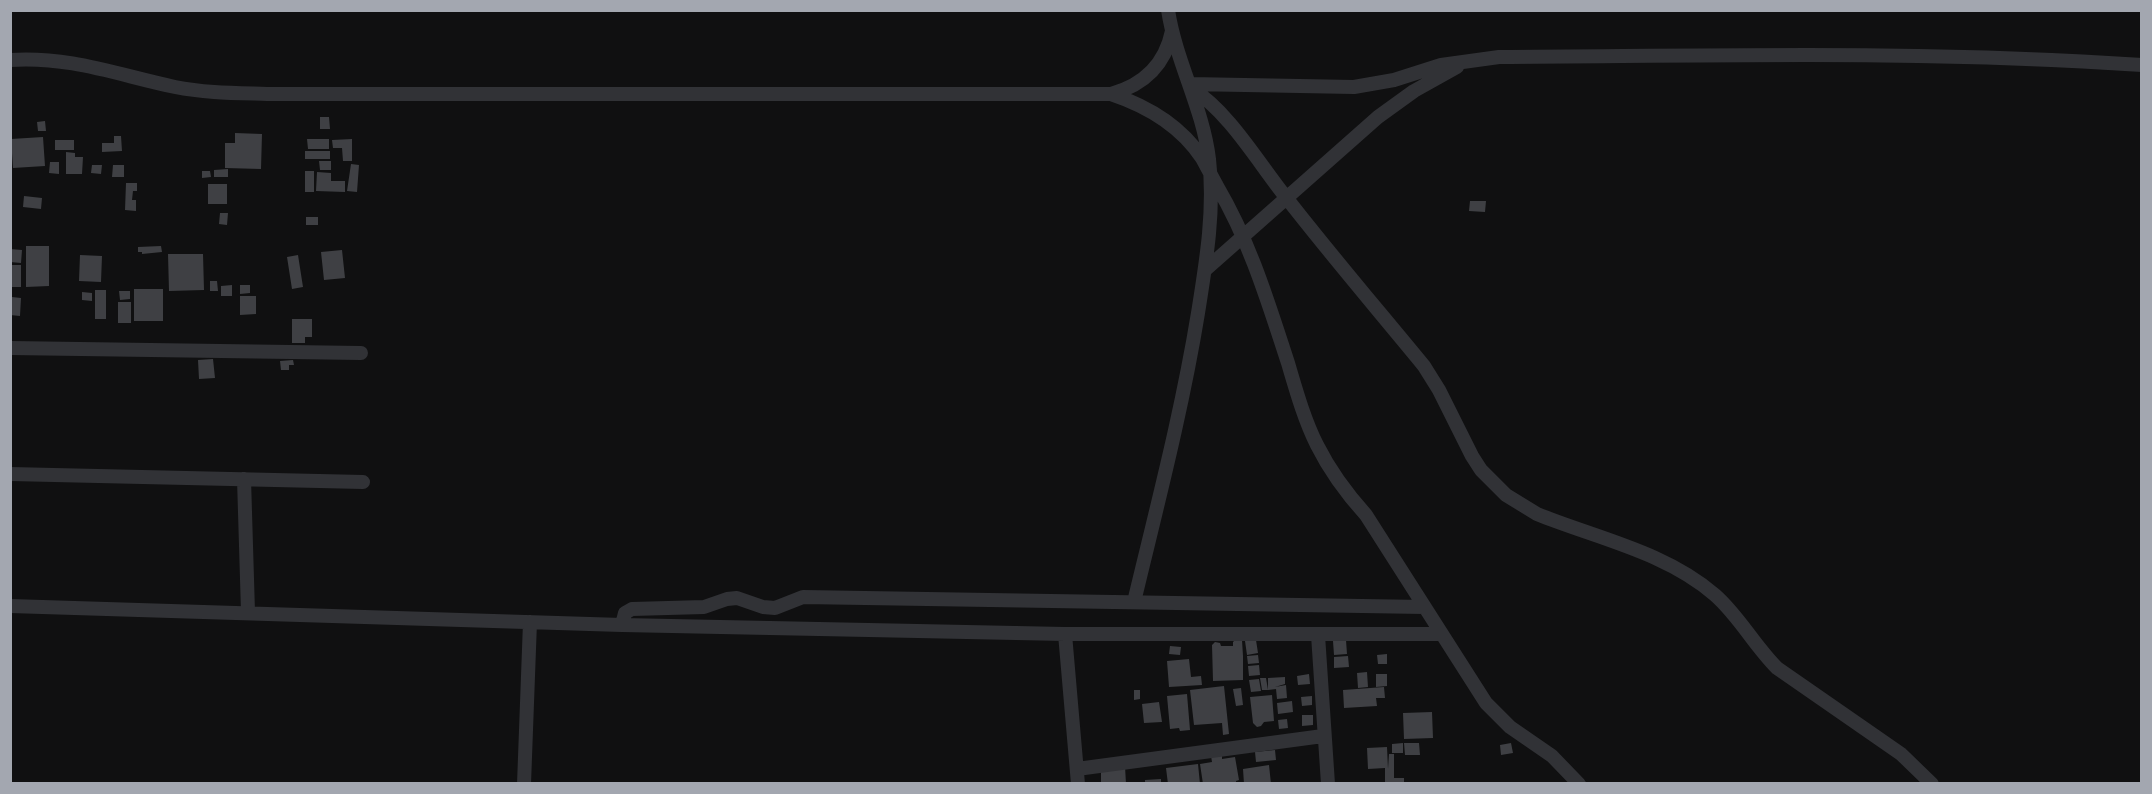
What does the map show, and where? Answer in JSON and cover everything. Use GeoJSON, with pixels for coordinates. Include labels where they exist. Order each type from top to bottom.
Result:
{"type":"FeatureCollection","features":[{"type":"Feature","properties":{"kind":"street"},"geometry":{"type":"LineString","coordinates":[[1134,602],[1190,360],[1205,270],[1210,216],[1210,175],[1205,135],[1172,31],[1168,10]]}},
{"type":"Feature","properties":{"kind":"street"},"geometry":{"type":"LineString","coordinates":[[1111,94],[1133,86],[1152,73],[1165,53],[1172,31]]}},
{"type":"Feature","properties":{"kind":"street"},"geometry":{"type":"LineString","coordinates":[[1191,86],[1354,87],[1394,80],[1441,65],[1499,57],[1907,55],[2038,59],[2142,66]]}},
{"type":"Feature","properties":{"kind":"street"},"geometry":{"type":"LineString","coordinates":[[10,60],[70,62],[177,88],[208,92],[267,94],[1111,94],[1132,101],[1171,125],[1188,140],[1202,158],[1244,234],[1316,444],[1338,482],[1366,515],[1486,703],[1510,727],[1552,756],[1579,783]]}},
{"type":"Feature","properties":{"kind":"street"},"geometry":{"type":"LineString","coordinates":[[1205,270],[1395,104],[1470,60]]}},
{"type":"Feature","properties":{"kind":"street"},"geometry":{"type":"LineString","coordinates":[[1191,86],[1206,97],[1225,118],[1286,198],[1424,366],[1472,456],[1493,483],[1506,495],[1537,514],[1657,558],[1684,571],[1701,583],[1732,612],[1763,654],[1777,668],[1901,754],[1932,783]]}},
{"type":"Feature","properties":{"kind":"street"},"geometry":{"type":"LineString","coordinates":[[10,348],[361,353]]}},
{"type":"Feature","properties":{"kind":"street"},"geometry":{"type":"LineString","coordinates":[[10,474],[363,482]]}},
{"type":"Feature","properties":{"kind":"street"},"geometry":{"type":"LineString","coordinates":[[244,479],[248,612]]}},
{"type":"Feature","properties":{"kind":"street"},"geometry":{"type":"LineString","coordinates":[[621,625],[624,613],[632,609],[704,607],[736,598],[769,609],[781,607],[803,597],[1424,606]]}},
{"type":"Feature","properties":{"kind":"street"},"geometry":{"type":"LineString","coordinates":[[10,606],[621,625],[1065,634],[1442,634]]}},
{"type":"Feature","properties":{"kind":"street"},"geometry":{"type":"LineString","coordinates":[[524,783],[530,622]]}},
{"type":"Feature","properties":{"kind":"street"},"geometry":{"type":"LineString","coordinates":[[1065,634],[1078,783]]}},
{"type":"Feature","properties":{"kind":"street"},"geometry":{"type":"LineString","coordinates":[[1318,635],[1323,736],[1328,783]]}},
{"type":"Feature","properties":{"kind":"street"},"geometry":{"type":"LineString","coordinates":[[1077,769],[1323,736]]}},
{"type":"Feature","properties":{"kind":"building"},"geometry":{"type":"Polygon","coordinates":[[[320,117],[329,117],[330,129],[320,129],[320,117]]]}},
{"type":"Feature","properties":{"kind":"building"},"geometry":{"type":"Polygon","coordinates":[[[45,121],[46,131],[38,131],[37,122],[45,121]]]}},
{"type":"Feature","properties":{"kind":"building"},"geometry":{"type":"Polygon","coordinates":[[[235,133],[262,134],[261,169],[225,168],[225,143],[235,143],[235,133]]]}},
{"type":"Feature","properties":{"kind":"building"},"geometry":{"type":"Polygon","coordinates":[[[114,136],[121,136],[122,151],[102,152],[102,143],[114,143],[114,136]]]}},
{"type":"Feature","properties":{"kind":"building"},"geometry":{"type":"Polygon","coordinates":[[[43,137],[45,166],[13,168],[11,139],[43,137]]]}},
{"type":"Feature","properties":{"kind":"building"},"geometry":{"type":"Polygon","coordinates":[[[307,139],[329,139],[329,149],[308,149],[307,139]]]}},
{"type":"Feature","properties":{"kind":"building"},"geometry":{"type":"Polygon","coordinates":[[[352,139],[352,161],[343,161],[342,148],[333,148],[332,140],[352,139]]]}},
{"type":"Feature","properties":{"kind":"building"},"geometry":{"type":"Polygon","coordinates":[[[55,140],[74,140],[74,150],[55,150],[55,140]]]}},
{"type":"Feature","properties":{"kind":"building"},"geometry":{"type":"Polygon","coordinates":[[[305,151],[330,151],[330,159],[305,159],[305,151]]]}},
{"type":"Feature","properties":{"kind":"building"},"geometry":{"type":"Polygon","coordinates":[[[66,152],[75,153],[75,157],[83,157],[82,174],[66,174],[66,152]]]}},
{"type":"Feature","properties":{"kind":"building"},"geometry":{"type":"Polygon","coordinates":[[[319,161],[331,161],[331,170],[320,170],[319,161]]]}},
{"type":"Feature","properties":{"kind":"building"},"geometry":{"type":"Polygon","coordinates":[[[50,162],[59,162],[59,174],[49,173],[50,162]]]}},
{"type":"Feature","properties":{"kind":"building"},"geometry":{"type":"Polygon","coordinates":[[[351,164],[359,165],[357,192],[347,191],[351,164]]]}},
{"type":"Feature","properties":{"kind":"building"},"geometry":{"type":"Polygon","coordinates":[[[92,165],[102,165],[101,174],[91,173],[92,165]]]}},
{"type":"Feature","properties":{"kind":"building"},"geometry":{"type":"Polygon","coordinates":[[[113,165],[124,165],[124,177],[112,177],[113,165]]]}},
{"type":"Feature","properties":{"kind":"building"},"geometry":{"type":"Polygon","coordinates":[[[228,169],[228,177],[214,177],[214,170],[228,169]]]}},
{"type":"Feature","properties":{"kind":"building"},"geometry":{"type":"Polygon","coordinates":[[[202,171],[210,171],[211,177],[202,178],[202,171]]]}},
{"type":"Feature","properties":{"kind":"building"},"geometry":{"type":"Polygon","coordinates":[[[305,171],[314,171],[314,192],[305,192],[305,171]]]}},
{"type":"Feature","properties":{"kind":"building"},"geometry":{"type":"Polygon","coordinates":[[[317,172],[331,173],[331,181],[345,181],[345,192],[316,191],[317,172]]]}},
{"type":"Feature","properties":{"kind":"building"},"geometry":{"type":"Polygon","coordinates":[[[126,183],[137,183],[137,191],[133,191],[132,200],[136,200],[136,211],[125,210],[126,183]]]}},
{"type":"Feature","properties":{"kind":"building"},"geometry":{"type":"Polygon","coordinates":[[[208,184],[227,184],[227,204],[208,204],[208,184]]]}},
{"type":"Feature","properties":{"kind":"building"},"geometry":{"type":"Polygon","coordinates":[[[24,196],[42,198],[41,209],[23,207],[24,196]]]}},
{"type":"Feature","properties":{"kind":"building"},"geometry":{"type":"Polygon","coordinates":[[[1470,201],[1486,201],[1485,212],[1469,211],[1470,201]]]}},
{"type":"Feature","properties":{"kind":"building"},"geometry":{"type":"Polygon","coordinates":[[[220,213],[228,213],[227,225],[219,224],[220,213]]]}},
{"type":"Feature","properties":{"kind":"building"},"geometry":{"type":"Polygon","coordinates":[[[306,217],[318,217],[318,225],[306,225],[306,217]]]}},
{"type":"Feature","properties":{"kind":"building"},"geometry":{"type":"Polygon","coordinates":[[[26,246],[49,246],[49,286],[26,287],[26,246]]]}},
{"type":"Feature","properties":{"kind":"building"},"geometry":{"type":"Polygon","coordinates":[[[161,246],[162,252],[142,254],[138,252],[138,247],[161,246]]]}},
{"type":"Feature","properties":{"kind":"building"},"geometry":{"type":"Polygon","coordinates":[[[10,249],[22,250],[21,263],[10,262],[10,249]]]}},
{"type":"Feature","properties":{"kind":"building"},"geometry":{"type":"Polygon","coordinates":[[[342,250],[345,278],[324,280],[321,252],[342,250]]]}},
{"type":"Feature","properties":{"kind":"building"},"geometry":{"type":"Polygon","coordinates":[[[168,254],[203,254],[204,290],[169,291],[168,254]]]}},
{"type":"Feature","properties":{"kind":"building"},"geometry":{"type":"Polygon","coordinates":[[[80,255],[102,256],[101,282],[79,281],[80,255]]]}},
{"type":"Feature","properties":{"kind":"building"},"geometry":{"type":"Polygon","coordinates":[[[298,255],[303,287],[292,289],[287,257],[298,255]]]}},
{"type":"Feature","properties":{"kind":"building"},"geometry":{"type":"Polygon","coordinates":[[[12,265],[21,265],[21,287],[11,287],[12,265]]]}},
{"type":"Feature","properties":{"kind":"building"},"geometry":{"type":"Polygon","coordinates":[[[210,281],[217,281],[218,291],[210,291],[210,281]]]}},
{"type":"Feature","properties":{"kind":"building"},"geometry":{"type":"Polygon","coordinates":[[[232,285],[232,296],[221,296],[221,286],[232,285]]]}},
{"type":"Feature","properties":{"kind":"building"},"geometry":{"type":"Polygon","coordinates":[[[240,285],[250,285],[250,293],[240,294],[240,285]]]}},
{"type":"Feature","properties":{"kind":"building"},"geometry":{"type":"Polygon","coordinates":[[[134,289],[163,289],[163,321],[134,321],[134,289]]]}},
{"type":"Feature","properties":{"kind":"building"},"geometry":{"type":"Polygon","coordinates":[[[95,290],[106,290],[106,319],[95,319],[95,290]]]}},
{"type":"Feature","properties":{"kind":"building"},"geometry":{"type":"Polygon","coordinates":[[[119,291],[130,291],[130,299],[120,300],[119,291]]]}},
{"type":"Feature","properties":{"kind":"building"},"geometry":{"type":"Polygon","coordinates":[[[82,292],[92,293],[92,301],[82,300],[82,292]]]}},
{"type":"Feature","properties":{"kind":"building"},"geometry":{"type":"Polygon","coordinates":[[[240,296],[256,296],[256,314],[240,315],[240,296]]]}},
{"type":"Feature","properties":{"kind":"building"},"geometry":{"type":"Polygon","coordinates":[[[12,297],[21,298],[20,316],[10,315],[12,297]]]}},
{"type":"Feature","properties":{"kind":"building"},"geometry":{"type":"Polygon","coordinates":[[[118,302],[131,302],[131,323],[118,323],[118,302]]]}},
{"type":"Feature","properties":{"kind":"building"},"geometry":{"type":"Polygon","coordinates":[[[292,319],[312,319],[312,337],[305,337],[305,343],[292,343],[292,319]]]}},
{"type":"Feature","properties":{"kind":"building"},"geometry":{"type":"Polygon","coordinates":[[[213,359],[215,378],[199,379],[198,360],[213,359]]]}},
{"type":"Feature","properties":{"kind":"building"},"geometry":{"type":"Polygon","coordinates":[[[293,360],[294,365],[289,365],[289,370],[281,370],[280,361],[293,360]]]}},
{"type":"Feature","properties":{"kind":"building"},"geometry":{"type":"Polygon","coordinates":[[[1236,639],[1242,640],[1243,680],[1213,681],[1212,645],[1215,642],[1220,643],[1221,646],[1233,646],[1236,639]]]}},
{"type":"Feature","properties":{"kind":"building"},"geometry":{"type":"Polygon","coordinates":[[[1256,640],[1258,653],[1247,655],[1245,641],[1256,640]]]}},
{"type":"Feature","properties":{"kind":"building"},"geometry":{"type":"Polygon","coordinates":[[[1346,640],[1347,654],[1334,655],[1333,641],[1346,640]]]}},
{"type":"Feature","properties":{"kind":"building"},"geometry":{"type":"Polygon","coordinates":[[[1170,646],[1181,647],[1180,655],[1169,654],[1170,646]]]}},
{"type":"Feature","properties":{"kind":"building"},"geometry":{"type":"Polygon","coordinates":[[[1387,654],[1387,664],[1378,664],[1377,655],[1387,654]]]}},
{"type":"Feature","properties":{"kind":"building"},"geometry":{"type":"Polygon","coordinates":[[[1258,655],[1259,663],[1248,664],[1247,656],[1258,655]]]}},
{"type":"Feature","properties":{"kind":"building"},"geometry":{"type":"Polygon","coordinates":[[[1348,656],[1349,667],[1334,668],[1334,657],[1348,656]]]}},
{"type":"Feature","properties":{"kind":"building"},"geometry":{"type":"Polygon","coordinates":[[[1189,659],[1191,677],[1201,676],[1202,685],[1169,687],[1167,661],[1189,659]]]}},
{"type":"Feature","properties":{"kind":"building"},"geometry":{"type":"Polygon","coordinates":[[[1259,665],[1260,675],[1249,676],[1248,666],[1259,665]]]}},
{"type":"Feature","properties":{"kind":"building"},"geometry":{"type":"Polygon","coordinates":[[[1367,672],[1368,687],[1358,688],[1357,673],[1367,672]]]}},
{"type":"Feature","properties":{"kind":"building"},"geometry":{"type":"Polygon","coordinates":[[[1309,674],[1310,684],[1298,685],[1297,676],[1309,674]]]}},
{"type":"Feature","properties":{"kind":"building"},"geometry":{"type":"Polygon","coordinates":[[[1376,674],[1387,674],[1387,686],[1376,687],[1376,674]]]}},
{"type":"Feature","properties":{"kind":"building"},"geometry":{"type":"Polygon","coordinates":[[[1285,677],[1285,684],[1275,687],[1286,685],[1287,698],[1277,699],[1276,689],[1268,690],[1268,678],[1285,677]]]}},
{"type":"Feature","properties":{"kind":"building"},"geometry":{"type":"Polygon","coordinates":[[[1260,678],[1266,678],[1268,690],[1262,690],[1260,678]]]}},
{"type":"Feature","properties":{"kind":"building"},"geometry":{"type":"Polygon","coordinates":[[[1259,679],[1261,691],[1251,692],[1249,680],[1259,679]]]}},
{"type":"Feature","properties":{"kind":"building"},"geometry":{"type":"Polygon","coordinates":[[[1224,686],[1229,734],[1223,735],[1222,723],[1194,725],[1190,690],[1224,686]]]}},
{"type":"Feature","properties":{"kind":"building"},"geometry":{"type":"Polygon","coordinates":[[[1384,687],[1385,698],[1376,698],[1377,706],[1344,708],[1343,690],[1384,687]]]}},
{"type":"Feature","properties":{"kind":"building"},"geometry":{"type":"Polygon","coordinates":[[[1241,688],[1243,705],[1236,706],[1233,689],[1241,688]]]}},
{"type":"Feature","properties":{"kind":"building"},"geometry":{"type":"Polygon","coordinates":[[[1134,690],[1140,690],[1140,699],[1134,700],[1134,690]]]}},
{"type":"Feature","properties":{"kind":"building"},"geometry":{"type":"Polygon","coordinates":[[[1187,694],[1190,730],[1170,729],[1167,696],[1187,694]]]}},
{"type":"Feature","properties":{"kind":"building"},"geometry":{"type":"Polygon","coordinates":[[[1272,695],[1274,721],[1264,722],[1257,727],[1253,723],[1250,697],[1272,695]]]}},
{"type":"Feature","properties":{"kind":"building"},"geometry":{"type":"Polygon","coordinates":[[[1312,696],[1312,705],[1302,706],[1301,697],[1312,696]]]}},
{"type":"Feature","properties":{"kind":"building"},"geometry":{"type":"Polygon","coordinates":[[[1292,701],[1293,712],[1278,714],[1277,703],[1292,701]]]}},
{"type":"Feature","properties":{"kind":"building"},"geometry":{"type":"Polygon","coordinates":[[[1159,702],[1162,722],[1144,723],[1142,704],[1159,702]]]}},
{"type":"Feature","properties":{"kind":"building"},"geometry":{"type":"Polygon","coordinates":[[[1432,712],[1433,738],[1404,739],[1403,713],[1432,712]]]}},
{"type":"Feature","properties":{"kind":"building"},"geometry":{"type":"Polygon","coordinates":[[[1302,715],[1313,715],[1313,725],[1302,726],[1302,715]]]}},
{"type":"Feature","properties":{"kind":"building"},"geometry":{"type":"Polygon","coordinates":[[[1287,719],[1288,728],[1279,729],[1278,720],[1287,719]]]}},
{"type":"Feature","properties":{"kind":"building"},"geometry":{"type":"Polygon","coordinates":[[[1403,743],[1403,753],[1392,753],[1392,744],[1403,743]]]}},
{"type":"Feature","properties":{"kind":"building"},"geometry":{"type":"Polygon","coordinates":[[[1404,743],[1419,743],[1420,755],[1405,755],[1404,743]]]}},
{"type":"Feature","properties":{"kind":"building"},"geometry":{"type":"Polygon","coordinates":[[[1511,743],[1513,753],[1501,755],[1500,745],[1511,743]]]}},
{"type":"Feature","properties":{"kind":"building"},"geometry":{"type":"Polygon","coordinates":[[[1387,747],[1388,769],[1389,754],[1394,754],[1394,778],[1404,778],[1404,784],[1385,784],[1385,768],[1368,769],[1367,748],[1387,747]]]}},
{"type":"Feature","properties":{"kind":"building"},"geometry":{"type":"Polygon","coordinates":[[[1275,750],[1276,760],[1256,762],[1255,752],[1275,750]]]}},
{"type":"Feature","properties":{"kind":"building"},"geometry":{"type":"Polygon","coordinates":[[[1222,755],[1222,759],[1235,757],[1239,780],[1236,784],[1203,784],[1200,764],[1212,762],[1211,756],[1222,755]]]}},
{"type":"Feature","properties":{"kind":"building"},"geometry":{"type":"Polygon","coordinates":[[[1198,764],[1200,784],[1168,784],[1166,768],[1198,764]]]}},
{"type":"Feature","properties":{"kind":"building"},"geometry":{"type":"Polygon","coordinates":[[[1269,765],[1271,784],[1244,784],[1243,769],[1269,765]]]}},
{"type":"Feature","properties":{"kind":"building"},"geometry":{"type":"Polygon","coordinates":[[[1125,766],[1126,784],[1101,784],[1101,768],[1125,766]]]}},
{"type":"Feature","properties":{"kind":"building"},"geometry":{"type":"Polygon","coordinates":[[[1161,779],[1161,784],[1145,784],[1145,780],[1161,779]]]}}]}
